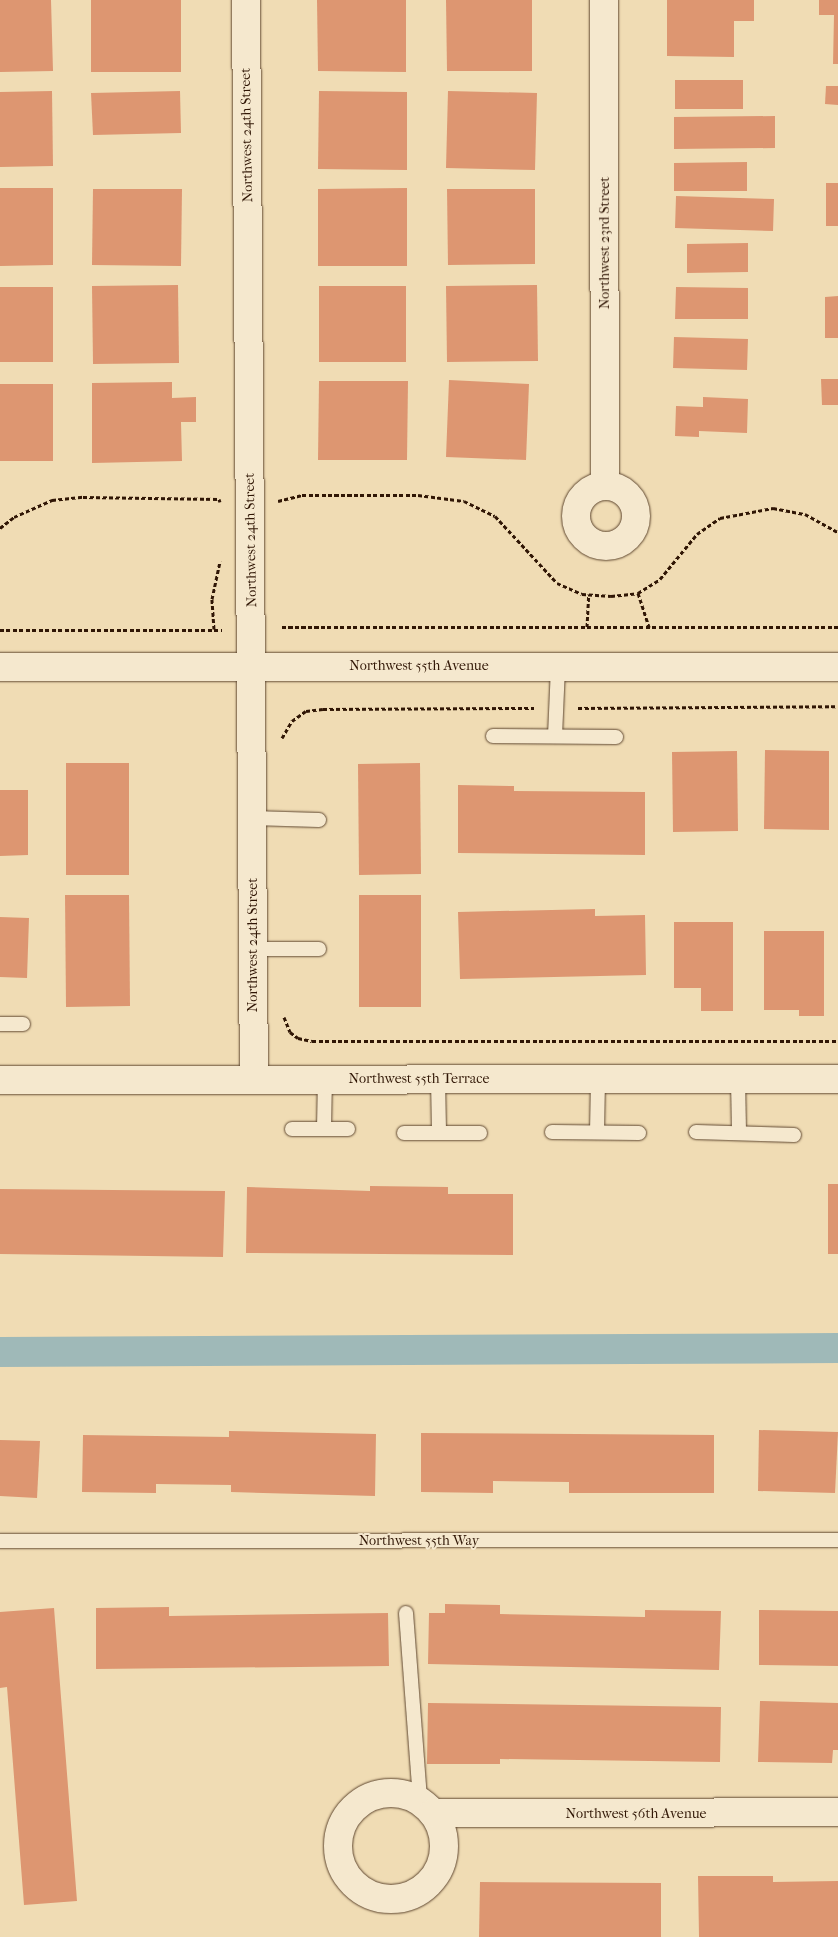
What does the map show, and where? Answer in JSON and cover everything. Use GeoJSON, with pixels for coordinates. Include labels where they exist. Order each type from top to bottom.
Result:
{"type":"FeatureCollection","features":[{"type":"Feature","properties":{"kind":"street","name":"Northwest 24th Street"},"geometry":{"type":"LineString","coordinates":[[246,0],[254,1080]]}},
{"type":"Feature","properties":{"kind":"street","name":"Northwest 23rd Street"},"geometry":{"type":"LineString","coordinates":[[604,0],[605,486]]}},
{"type":"Feature","properties":{"kind":"street","name":"Northwest 55th Avenue"},"geometry":{"type":"LineString","coordinates":[[0,667],[252,665],[838,667]]}},
{"type":"Feature","properties":{"kind":"street","name":"Northwest 55th Terrace"},"geometry":{"type":"LineString","coordinates":[[0,1080],[838,1079]]}},
{"type":"Feature","properties":{"kind":"street","name":"Northwest 56th Avenue"},"geometry":{"type":"LineString","coordinates":[[426,1807],[838,1812]]}},
{"type":"Feature","properties":{"kind":"lane"},"geometry":{"type":"LineString","coordinates":[[555,736],[558,666]]}},
{"type":"Feature","properties":{"kind":"lane"},"geometry":{"type":"LineString","coordinates":[[493,736],[616,737]]}},
{"type":"Feature","properties":{"kind":"lane"},"geometry":{"type":"LineString","coordinates":[[252,818],[319,820]]}},
{"type":"Feature","properties":{"kind":"lane"},"geometry":{"type":"LineString","coordinates":[[253,949],[319,949]]}},
{"type":"Feature","properties":{"kind":"lane"},"geometry":{"type":"LineString","coordinates":[[0,1024],[23,1024]]}},
{"type":"Feature","properties":{"kind":"lane"},"geometry":{"type":"LineString","coordinates":[[438,1079],[439,1133]]}},
{"type":"Feature","properties":{"kind":"lane"},"geometry":{"type":"LineString","coordinates":[[597,1132],[598,1079]]}},
{"type":"Feature","properties":{"kind":"lane"},"geometry":{"type":"LineString","coordinates":[[738,1079],[739,1133]]}},
{"type":"Feature","properties":{"kind":"lane"},"geometry":{"type":"LineString","coordinates":[[324,1129],[325,1080]]}},
{"type":"Feature","properties":{"kind":"lane"},"geometry":{"type":"LineString","coordinates":[[292,1129],[348,1129]]}},
{"type":"Feature","properties":{"kind":"lane"},"geometry":{"type":"LineString","coordinates":[[552,1132],[639,1133]]}},
{"type":"Feature","properties":{"kind":"lane"},"geometry":{"type":"LineString","coordinates":[[696,1132],[794,1135]]}},
{"type":"Feature","properties":{"kind":"lane"},"geometry":{"type":"LineString","coordinates":[[404,1133],[480,1133]]}},
{"type":"Feature","properties":{"kind":"lane","name":"Northwest 55th Way"},"geometry":{"type":"LineString","coordinates":[[0,1541],[838,1540]]}},
{"type":"Feature","properties":{"kind":"lane"},"geometry":{"type":"LineString","coordinates":[[406,1613],[426,1807]]}},
{"type":"Feature","properties":{"kind":"path"},"geometry":{"type":"LineString","coordinates":[[0,528],[14,517],[52,500],[83,497],[284,501],[302,495],[418,495],[464,501],[496,516],[557,584],[589,594],[638,593],[660,579],[698,534],[720,518],[773,508],[805,514],[838,532]]}},
{"type":"Feature","properties":{"kind":"path"},"geometry":{"type":"LineString","coordinates":[[219,499],[221,506]]}},
{"type":"Feature","properties":{"kind":"path"},"geometry":{"type":"LineString","coordinates":[[214,629],[212,598],[221,551]]}},
{"type":"Feature","properties":{"kind":"path"},"geometry":{"type":"LineString","coordinates":[[638,593],[649,627]]}},
{"type":"Feature","properties":{"kind":"path"},"geometry":{"type":"LineString","coordinates":[[587,627],[589,594]]}},
{"type":"Feature","properties":{"kind":"path"},"geometry":{"type":"LineString","coordinates":[[282,627],[838,626]]}},
{"type":"Feature","properties":{"kind":"path"},"geometry":{"type":"LineString","coordinates":[[0,630],[214,629],[232,632]]}},
{"type":"Feature","properties":{"kind":"path"},"geometry":{"type":"LineString","coordinates":[[280,743],[292,720],[306,711],[323,709],[838,706]]}},
{"type":"Feature","properties":{"kind":"path"},"geometry":{"type":"LineString","coordinates":[[282,1009],[290,1032],[298,1038],[312,1041],[838,1041]]}},
{"type":"Feature","properties":{"kind":"building"},"geometry":{"type":"Polygon","coordinates":[[[0,0],[51,0],[53,71],[0,72],[0,0]]]}},
{"type":"Feature","properties":{"kind":"building"},"geometry":{"type":"Polygon","coordinates":[[[91,0],[181,0],[181,72],[91,72],[91,0]]]}},
{"type":"Feature","properties":{"kind":"building"},"geometry":{"type":"Polygon","coordinates":[[[317,0],[406,0],[406,72],[318,71],[317,0]]]}},
{"type":"Feature","properties":{"kind":"building"},"geometry":{"type":"Polygon","coordinates":[[[446,0],[532,0],[532,71],[447,71],[446,0]]]}},
{"type":"Feature","properties":{"kind":"building"},"geometry":{"type":"Polygon","coordinates":[[[667,0],[754,0],[754,21],[734,21],[734,57],[667,56],[667,0]]]}},
{"type":"Feature","properties":{"kind":"building"},"geometry":{"type":"Polygon","coordinates":[[[819,0],[838,0],[838,64],[833,64],[834,15],[819,15],[819,0]]]}},
{"type":"Feature","properties":{"kind":"building"},"geometry":{"type":"Polygon","coordinates":[[[675,80],[743,80],[743,109],[675,109],[675,80]]]}},
{"type":"Feature","properties":{"kind":"building"},"geometry":{"type":"Polygon","coordinates":[[[826,86],[838,86],[838,105],[825,104],[826,86]]]}},
{"type":"Feature","properties":{"kind":"building"},"geometry":{"type":"Polygon","coordinates":[[[52,91],[53,166],[0,167],[0,92],[52,91]]]}},
{"type":"Feature","properties":{"kind":"building"},"geometry":{"type":"Polygon","coordinates":[[[180,91],[181,133],[93,135],[91,93],[180,91]]]}},
{"type":"Feature","properties":{"kind":"building"},"geometry":{"type":"Polygon","coordinates":[[[319,91],[407,92],[407,170],[318,169],[319,91]]]}},
{"type":"Feature","properties":{"kind":"building"},"geometry":{"type":"Polygon","coordinates":[[[448,91],[537,93],[535,170],[446,168],[448,91]]]}},
{"type":"Feature","properties":{"kind":"building"},"geometry":{"type":"Polygon","coordinates":[[[775,116],[775,148],[674,149],[674,117],[775,116]]]}},
{"type":"Feature","properties":{"kind":"building"},"geometry":{"type":"Polygon","coordinates":[[[747,162],[747,191],[674,191],[674,163],[747,162]]]}},
{"type":"Feature","properties":{"kind":"building"},"geometry":{"type":"Polygon","coordinates":[[[826,183],[838,183],[838,226],[826,226],[826,183]]]}},
{"type":"Feature","properties":{"kind":"building"},"geometry":{"type":"Polygon","coordinates":[[[0,188],[53,188],[53,265],[0,266],[0,188]]]}},
{"type":"Feature","properties":{"kind":"building"},"geometry":{"type":"Polygon","coordinates":[[[407,188],[407,266],[318,266],[318,189],[407,188]]]}},
{"type":"Feature","properties":{"kind":"building"},"geometry":{"type":"Polygon","coordinates":[[[93,189],[182,189],[181,266],[92,265],[93,189]]]}},
{"type":"Feature","properties":{"kind":"building"},"geometry":{"type":"Polygon","coordinates":[[[447,189],[535,189],[535,264],[448,265],[447,189]]]}},
{"type":"Feature","properties":{"kind":"building"},"geometry":{"type":"Polygon","coordinates":[[[676,196],[774,199],[773,231],[675,228],[676,196]]]}},
{"type":"Feature","properties":{"kind":"building"},"geometry":{"type":"Polygon","coordinates":[[[748,243],[748,272],[687,273],[687,244],[748,243]]]}},
{"type":"Feature","properties":{"kind":"building"},"geometry":{"type":"Polygon","coordinates":[[[178,285],[179,363],[93,364],[92,286],[178,285]]]}},
{"type":"Feature","properties":{"kind":"building"},"geometry":{"type":"Polygon","coordinates":[[[537,285],[538,361],[447,362],[446,286],[537,285]]]}},
{"type":"Feature","properties":{"kind":"building"},"geometry":{"type":"Polygon","coordinates":[[[319,286],[406,286],[406,362],[319,362],[319,286]]]}},
{"type":"Feature","properties":{"kind":"building"},"geometry":{"type":"Polygon","coordinates":[[[0,287],[53,287],[53,362],[0,362],[0,287]]]}},
{"type":"Feature","properties":{"kind":"building"},"geometry":{"type":"Polygon","coordinates":[[[676,287],[748,288],[748,319],[675,319],[676,287]]]}},
{"type":"Feature","properties":{"kind":"building"},"geometry":{"type":"Polygon","coordinates":[[[838,296],[838,338],[825,338],[825,297],[838,296]]]}},
{"type":"Feature","properties":{"kind":"building"},"geometry":{"type":"Polygon","coordinates":[[[674,337],[748,339],[747,370],[673,368],[674,337]]]}},
{"type":"Feature","properties":{"kind":"building"},"geometry":{"type":"Polygon","coordinates":[[[821,379],[838,379],[838,405],[822,405],[821,379]]]}},
{"type":"Feature","properties":{"kind":"building"},"geometry":{"type":"Polygon","coordinates":[[[449,380],[529,384],[526,460],[446,457],[449,380]]]}},
{"type":"Feature","properties":{"kind":"building"},"geometry":{"type":"Polygon","coordinates":[[[319,381],[408,381],[407,460],[318,460],[319,381]]]}},
{"type":"Feature","properties":{"kind":"building"},"geometry":{"type":"Polygon","coordinates":[[[172,382],[172,398],[196,397],[196,422],[181,422],[182,461],[92,463],[92,383],[172,382]]]}},
{"type":"Feature","properties":{"kind":"building"},"geometry":{"type":"Polygon","coordinates":[[[0,384],[53,384],[53,461],[0,461],[0,384]]]}},
{"type":"Feature","properties":{"kind":"building"},"geometry":{"type":"Polygon","coordinates":[[[703,397],[748,399],[747,433],[699,431],[699,437],[675,436],[676,406],[703,407],[703,397]]]}},
{"type":"Feature","properties":{"kind":"building"},"geometry":{"type":"Polygon","coordinates":[[[765,750],[829,751],[829,830],[764,829],[765,750]]]}},
{"type":"Feature","properties":{"kind":"building"},"geometry":{"type":"Polygon","coordinates":[[[737,751],[738,831],[673,832],[672,752],[737,751]]]}},
{"type":"Feature","properties":{"kind":"building"},"geometry":{"type":"Polygon","coordinates":[[[66,763],[129,763],[129,875],[66,875],[66,763]]]}},
{"type":"Feature","properties":{"kind":"building"},"geometry":{"type":"Polygon","coordinates":[[[420,763],[421,874],[359,875],[358,764],[420,763]]]}},
{"type":"Feature","properties":{"kind":"building"},"geometry":{"type":"Polygon","coordinates":[[[458,785],[514,786],[514,791],[645,792],[645,855],[458,853],[458,785]]]}},
{"type":"Feature","properties":{"kind":"building"},"geometry":{"type":"Polygon","coordinates":[[[0,790],[28,790],[28,855],[0,856],[0,790]]]}},
{"type":"Feature","properties":{"kind":"building"},"geometry":{"type":"Polygon","coordinates":[[[65,895],[129,895],[130,1006],[66,1007],[65,895]]]}},
{"type":"Feature","properties":{"kind":"building"},"geometry":{"type":"Polygon","coordinates":[[[359,895],[421,895],[421,1007],[359,1007],[359,895]]]}},
{"type":"Feature","properties":{"kind":"building"},"geometry":{"type":"Polygon","coordinates":[[[595,909],[595,916],[645,915],[646,975],[460,979],[458,912],[595,909]]]}},
{"type":"Feature","properties":{"kind":"building"},"geometry":{"type":"Polygon","coordinates":[[[0,917],[29,918],[27,978],[0,977],[0,917]]]}},
{"type":"Feature","properties":{"kind":"building"},"geometry":{"type":"Polygon","coordinates":[[[674,922],[733,922],[733,1011],[701,1011],[701,988],[674,988],[674,922]]]}},
{"type":"Feature","properties":{"kind":"building"},"geometry":{"type":"Polygon","coordinates":[[[764,931],[824,931],[824,1016],[799,1016],[799,1010],[764,1010],[764,931]]]}},
{"type":"Feature","properties":{"kind":"building"},"geometry":{"type":"Polygon","coordinates":[[[828,1184],[838,1184],[838,1254],[828,1254],[828,1184]]]}},
{"type":"Feature","properties":{"kind":"building"},"geometry":{"type":"Polygon","coordinates":[[[370,1186],[448,1187],[448,1194],[513,1194],[513,1255],[246,1253],[247,1187],[370,1191],[370,1186]]]}},
{"type":"Feature","properties":{"kind":"building"},"geometry":{"type":"Polygon","coordinates":[[[0,1189],[225,1191],[223,1257],[0,1254],[0,1189]]]}},
{"type":"Feature","properties":{"kind":"building"},"geometry":{"type":"Polygon","coordinates":[[[759,1430],[838,1432],[835,1493],[758,1491],[759,1430]]]}},
{"type":"Feature","properties":{"kind":"building"},"geometry":{"type":"Polygon","coordinates":[[[229,1431],[376,1434],[375,1496],[231,1492],[231,1485],[156,1484],[156,1493],[82,1492],[83,1435],[229,1437],[229,1431]]]}},
{"type":"Feature","properties":{"kind":"building"},"geometry":{"type":"Polygon","coordinates":[[[421,1433],[714,1435],[714,1493],[569,1493],[569,1482],[493,1481],[493,1493],[421,1492],[421,1433]]]}},
{"type":"Feature","properties":{"kind":"building"},"geometry":{"type":"Polygon","coordinates":[[[0,1440],[40,1441],[37,1498],[0,1496],[0,1440]]]}},
{"type":"Feature","properties":{"kind":"building"},"geometry":{"type":"Polygon","coordinates":[[[445,1604],[500,1605],[500,1614],[645,1617],[645,1610],[721,1611],[719,1670],[428,1664],[429,1613],[445,1613],[445,1604]]]}},
{"type":"Feature","properties":{"kind":"building"},"geometry":{"type":"Polygon","coordinates":[[[169,1607],[169,1616],[388,1613],[389,1666],[96,1669],[96,1608],[169,1607]]]}},
{"type":"Feature","properties":{"kind":"building"},"geometry":{"type":"Polygon","coordinates":[[[54,1608],[77,1901],[24,1905],[7,1687],[0,1688],[0,1612],[54,1608]]]}},
{"type":"Feature","properties":{"kind":"building"},"geometry":{"type":"Polygon","coordinates":[[[759,1610],[838,1611],[838,1666],[759,1665],[759,1610]]]}},
{"type":"Feature","properties":{"kind":"building"},"geometry":{"type":"Polygon","coordinates":[[[760,1701],[838,1703],[838,1750],[833,1750],[832,1763],[758,1762],[760,1701]]]}},
{"type":"Feature","properties":{"kind":"building"},"geometry":{"type":"Polygon","coordinates":[[[428,1703],[721,1707],[720,1762],[500,1759],[500,1764],[427,1764],[428,1703]]]}},
{"type":"Feature","properties":{"kind":"building"},"geometry":{"type":"Polygon","coordinates":[[[698,1876],[773,1876],[773,1882],[838,1881],[838,1937],[699,1937],[698,1876]]]}},
{"type":"Feature","properties":{"kind":"building"},"geometry":{"type":"Polygon","coordinates":[[[480,1882],[661,1883],[661,1937],[479,1937],[480,1882]]]}},
{"type":"Feature","properties":{"kind":"waterway"},"geometry":{"type":"LineString","coordinates":[[0,1352],[838,1348]]}}]}
